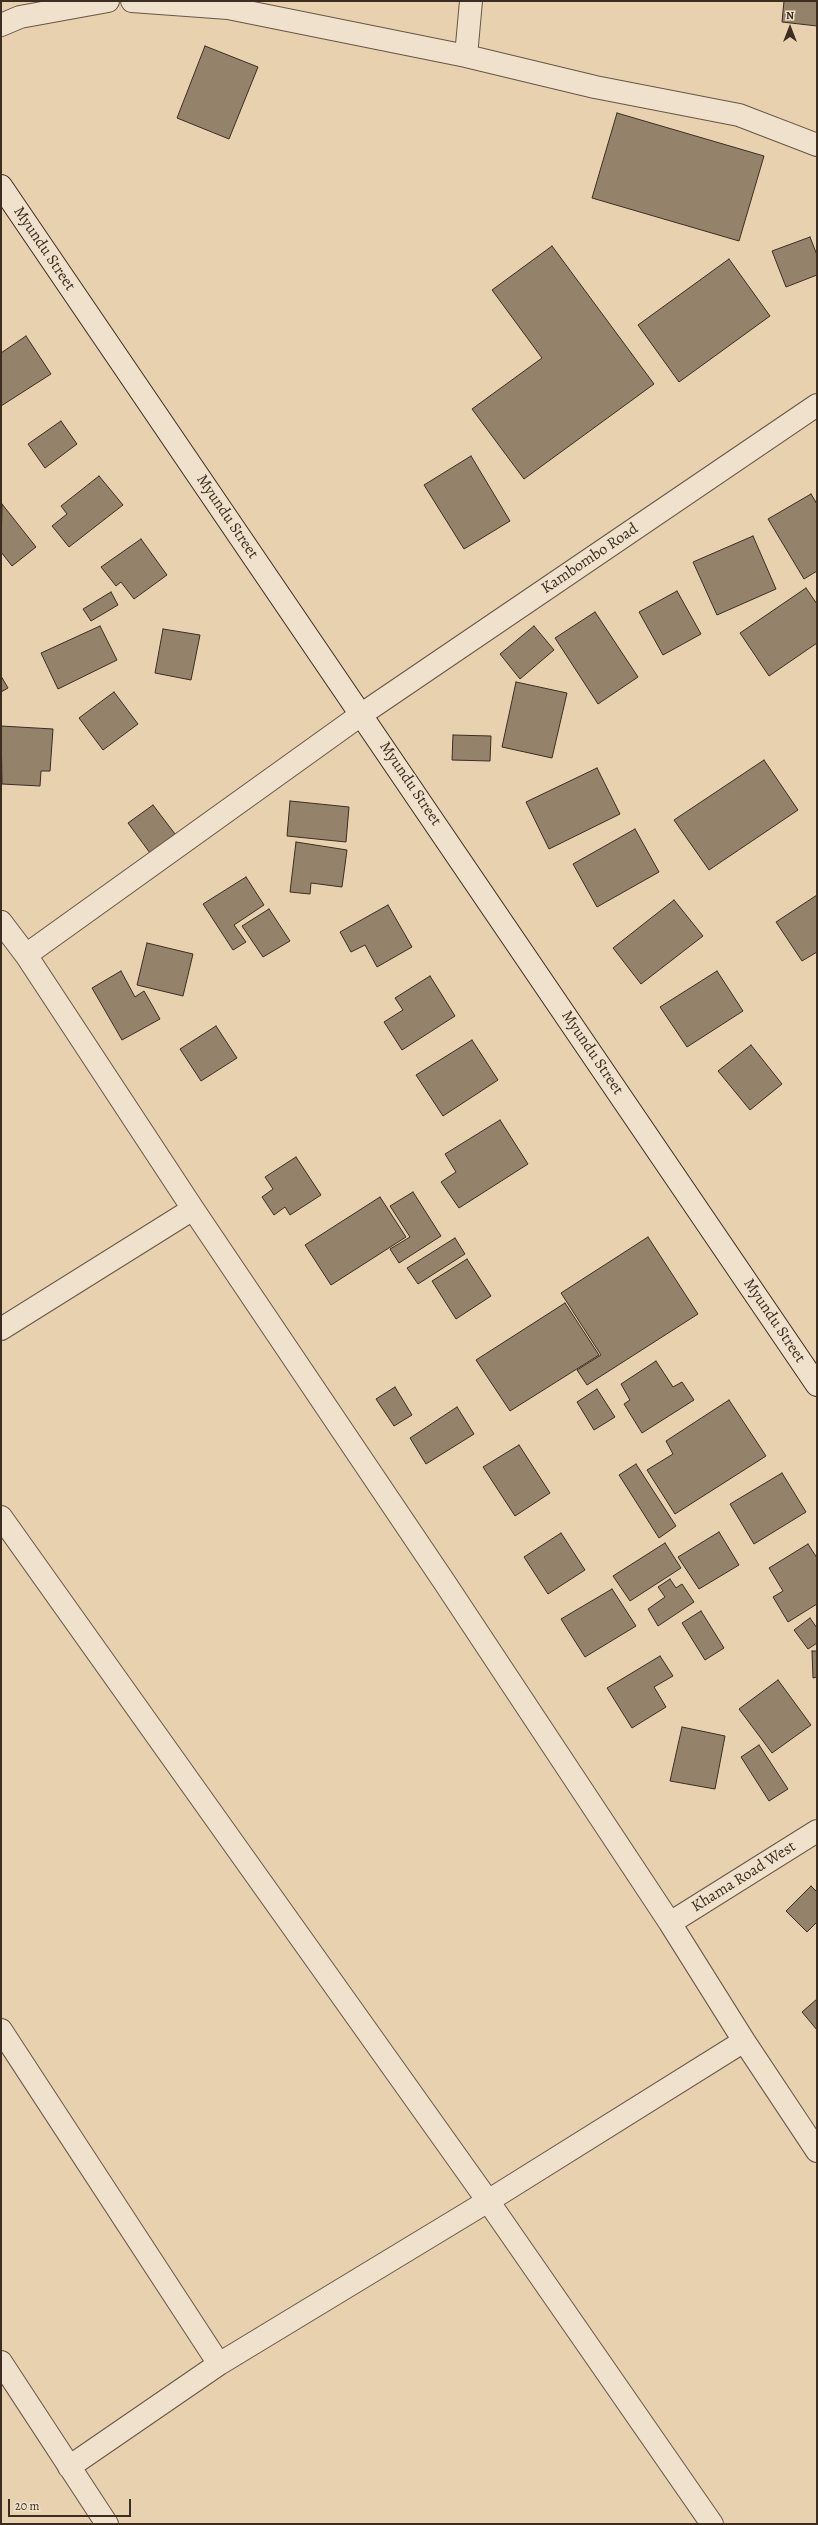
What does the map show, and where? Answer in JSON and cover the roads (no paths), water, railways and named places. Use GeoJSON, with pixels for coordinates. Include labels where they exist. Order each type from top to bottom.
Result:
{"type":"FeatureCollection","features":[{"type":"Feature","properties":{"kind":"street"},"geometry":{"type":"LineString","coordinates":[[1,25],[20,17],[108,1]]}},
{"type":"Feature","properties":{"kind":"street"},"geometry":{"type":"LineString","coordinates":[[132,1],[228,8],[466,56],[595,87],[739,115],[817,145]]}},
{"type":"Feature","properties":{"kind":"street"},"geometry":{"type":"LineString","coordinates":[[466,56],[471,1]]}},
{"type":"Feature","properties":{"kind":"street","name":"Myundu Street"},"geometry":{"type":"LineString","coordinates":[[1,186],[817,1384]]}},
{"type":"Feature","properties":{"kind":"street","name":"Kambombo Road"},"geometry":{"type":"LineString","coordinates":[[26,955],[362,714],[817,404]]}},
{"type":"Feature","properties":{"kind":"street"},"geometry":{"type":"LineString","coordinates":[[1,922],[26,955],[193,1209],[445,1583],[670,1923],[744,2041],[817,2151]]}},
{"type":"Feature","properties":{"kind":"street"},"geometry":{"type":"LineString","coordinates":[[1,1329],[193,1209]]}},
{"type":"Feature","properties":{"kind":"street"},"geometry":{"type":"LineString","coordinates":[[1,1517],[488,2201],[712,2524]]}},
{"type":"Feature","properties":{"kind":"street","name":"Khama Road West"},"geometry":{"type":"LineString","coordinates":[[670,1923],[817,1831]]}},
{"type":"Feature","properties":{"kind":"street"},"geometry":{"type":"LineString","coordinates":[[1,2030],[219,2364]]}},
{"type":"Feature","properties":{"kind":"street"},"geometry":{"type":"LineString","coordinates":[[69,2467],[219,2364],[488,2201],[744,2041]]}},
{"type":"Feature","properties":{"kind":"street"},"geometry":{"type":"LineString","coordinates":[[1,2362],[107,2524]]}}]}
